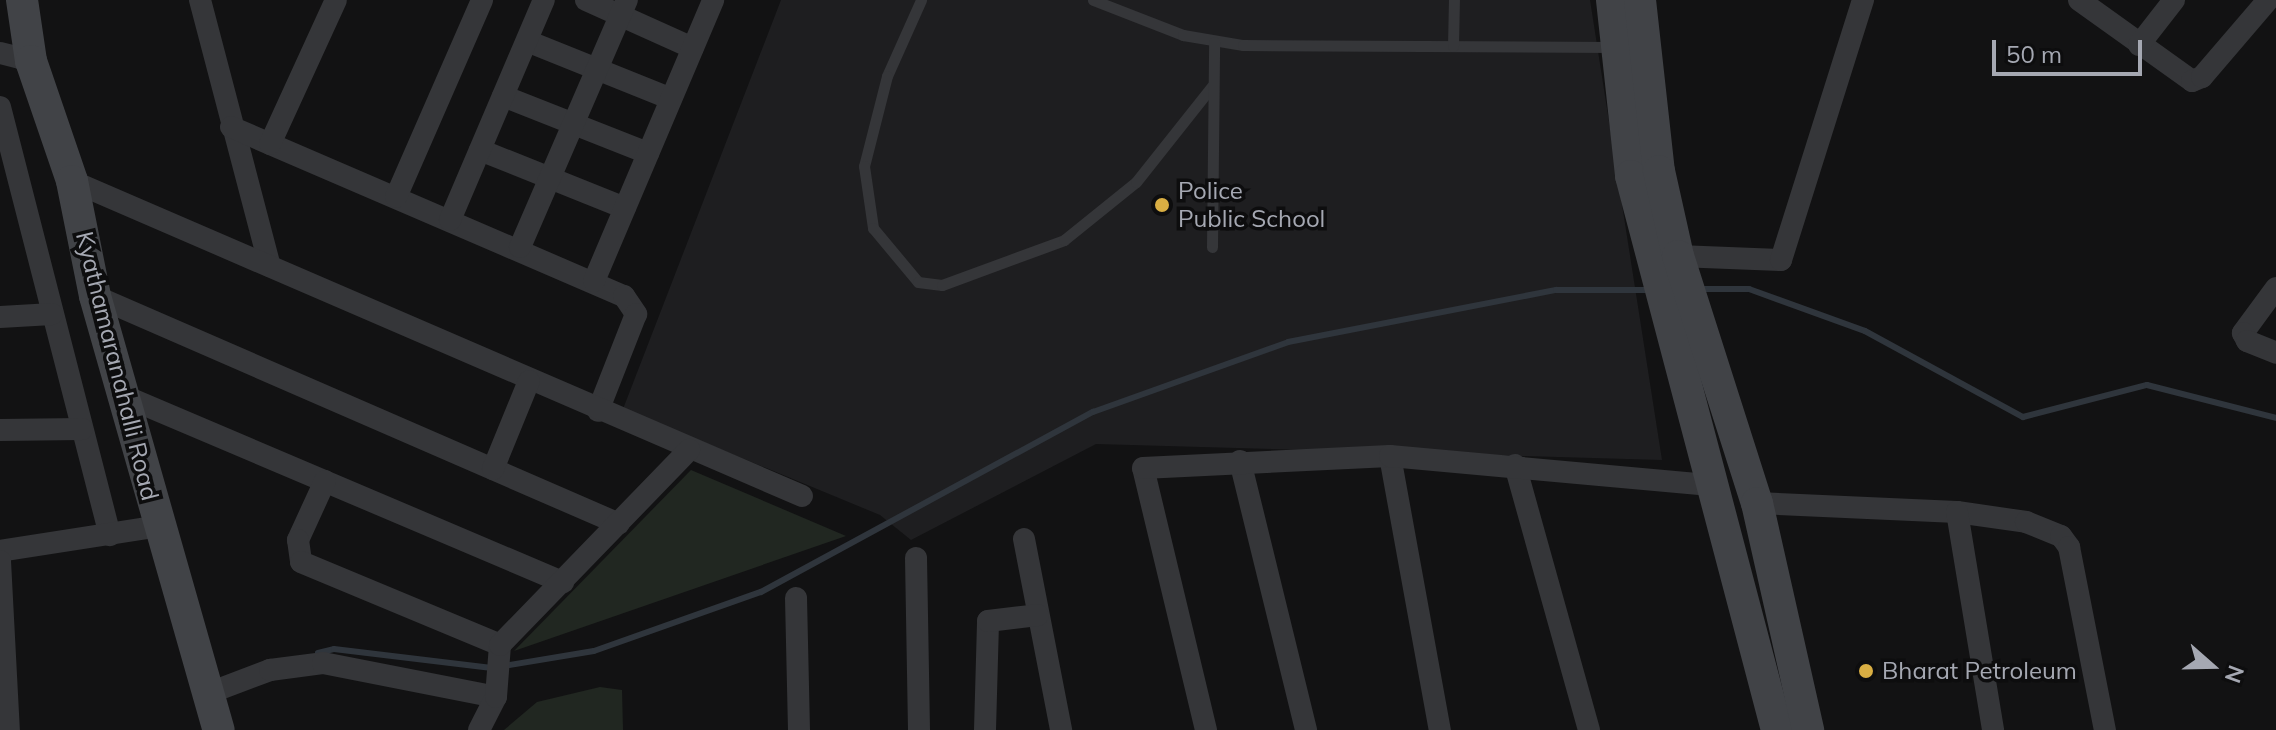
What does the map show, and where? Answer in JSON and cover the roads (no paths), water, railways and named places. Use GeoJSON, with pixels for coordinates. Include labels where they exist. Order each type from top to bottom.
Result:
{"type":"FeatureCollection","features":[{"type":"Feature","properties":{"kind":"main road","name":"Kyathamaranahalli Road"},"geometry":{"type":"LineString","coordinates":[[22,0],[31,61],[72,181],[95,296],[204,695],[219,730]]}},
{"type":"Feature","properties":{"kind":"main road"},"geometry":{"type":"LineString","coordinates":[[1612,0],[1630,47],[1659,171],[1664,260],[1680,317],[1708,485],[1777,730]]}},
{"type":"Feature","properties":{"kind":"main road"},"geometry":{"type":"LineString","coordinates":[[1630,47],[1640,0]]}},
{"type":"Feature","properties":{"kind":"main road"},"geometry":{"type":"LineString","coordinates":[[1680,317],[1757,503],[1808,730]]}},
{"type":"Feature","properties":{"kind":"street"},"geometry":{"type":"LineString","coordinates":[[200,0],[270,266]]}},
{"type":"Feature","properties":{"kind":"street"},"geometry":{"type":"LineString","coordinates":[[270,144],[336,0]]}},
{"type":"Feature","properties":{"kind":"street"},"geometry":{"type":"LineString","coordinates":[[396,197],[482,0]]}},
{"type":"Feature","properties":{"kind":"street"},"geometry":{"type":"LineString","coordinates":[[450,220],[544,0]]}},
{"type":"Feature","properties":{"kind":"street"},"geometry":{"type":"LineString","coordinates":[[586,0],[624,8],[693,48]]}},
{"type":"Feature","properties":{"kind":"street"},"geometry":{"type":"LineString","coordinates":[[594,281],[713,0]]}},
{"type":"Feature","properties":{"kind":"street"},"geometry":{"type":"LineString","coordinates":[[1664,260],[1781,260],[1863,0]]}},
{"type":"Feature","properties":{"kind":"street"},"geometry":{"type":"LineString","coordinates":[[2079,0],[2185,78],[2197,79],[2268,0]]}},
{"type":"Feature","properties":{"kind":"street"},"geometry":{"type":"LineString","coordinates":[[2139,45],[2174,0]]}},
{"type":"Feature","properties":{"kind":"street"},"geometry":{"type":"LineString","coordinates":[[520,247],[624,8]]}},
{"type":"Feature","properties":{"kind":"street"},"geometry":{"type":"LineString","coordinates":[[527,41],[671,99]]}},
{"type":"Feature","properties":{"kind":"street"},"geometry":{"type":"LineString","coordinates":[[0,53],[31,61]]}},
{"type":"Feature","properties":{"kind":"street"},"geometry":{"type":"LineString","coordinates":[[503,96],[648,153]]}},
{"type":"Feature","properties":{"kind":"street"},"geometry":{"type":"LineString","coordinates":[[0,107],[10,195],[52,314],[110,535]]}},
{"type":"Feature","properties":{"kind":"street"},"geometry":{"type":"LineString","coordinates":[[231,127],[520,247],[624,296],[636,314],[598,411]]}},
{"type":"Feature","properties":{"kind":"street"},"geometry":{"type":"LineString","coordinates":[[480,150],[625,208]]}},
{"type":"Feature","properties":{"kind":"street"},"geometry":{"type":"LineString","coordinates":[[72,181],[598,411],[802,496]]}},
{"type":"Feature","properties":{"kind":"street"},"geometry":{"type":"LineString","coordinates":[[2275,352],[2247,341],[2243,333],[2276,288]]}},
{"type":"Feature","properties":{"kind":"street"},"geometry":{"type":"LineString","coordinates":[[95,296],[619,524]]}},
{"type":"Feature","properties":{"kind":"street"},"geometry":{"type":"LineString","coordinates":[[0,317],[52,314]]}},
{"type":"Feature","properties":{"kind":"street"},"geometry":{"type":"LineString","coordinates":[[493,469],[529,381]]}},
{"type":"Feature","properties":{"kind":"street"},"geometry":{"type":"LineString","coordinates":[[124,396],[563,582]]}},
{"type":"Feature","properties":{"kind":"street"},"geometry":{"type":"LineString","coordinates":[[0,430],[82,429]]}},
{"type":"Feature","properties":{"kind":"street"},"geometry":{"type":"LineString","coordinates":[[479,730],[496,697],[499,659],[563,582],[689,450]]}},
{"type":"Feature","properties":{"kind":"street"},"geometry":{"type":"LineString","coordinates":[[1206,730],[1143,468],[1390,456],[1708,485]]}},
{"type":"Feature","properties":{"kind":"street"},"geometry":{"type":"LineString","coordinates":[[1390,456],[1440,730]]}},
{"type":"Feature","properties":{"kind":"street"},"geometry":{"type":"LineString","coordinates":[[1240,461],[1306,730]]}},
{"type":"Feature","properties":{"kind":"street"},"geometry":{"type":"LineString","coordinates":[[1515,465],[1589,730]]}},
{"type":"Feature","properties":{"kind":"street"},"geometry":{"type":"LineString","coordinates":[[325,481],[298,540],[301,562],[499,659]]}},
{"type":"Feature","properties":{"kind":"street"},"geometry":{"type":"LineString","coordinates":[[1757,503],[1957,512],[2026,522],[2061,536],[2069,547],[2105,730]]}},
{"type":"Feature","properties":{"kind":"street"},"geometry":{"type":"LineString","coordinates":[[1957,512],[1993,730]]}},
{"type":"Feature","properties":{"kind":"street"},"geometry":{"type":"LineString","coordinates":[[0,551],[159,526]]}},
{"type":"Feature","properties":{"kind":"street"},"geometry":{"type":"LineString","coordinates":[[1024,539],[1061,730]]}},
{"type":"Feature","properties":{"kind":"street"},"geometry":{"type":"LineString","coordinates":[[916,558],[919,730]]}},
{"type":"Feature","properties":{"kind":"street"},"geometry":{"type":"LineString","coordinates":[[0,561],[4,705],[9,730]]}},
{"type":"Feature","properties":{"kind":"street"},"geometry":{"type":"LineString","coordinates":[[796,598],[799,730]]}},
{"type":"Feature","properties":{"kind":"street"},"geometry":{"type":"LineString","coordinates":[[985,730],[988,621],[1038,615]]}},
{"type":"Feature","properties":{"kind":"street"},"geometry":{"type":"LineString","coordinates":[[204,695],[270,670],[323,663],[496,697]]}},
{"type":"Feature","properties":{"kind":"lane"},"geometry":{"type":"LineString","coordinates":[[921,0],[887,76],[864,166],[873,228],[918,282],[942,285],[1064,240],[1136,182],[1213,85]]}},
{"type":"Feature","properties":{"kind":"lane"},"geometry":{"type":"LineString","coordinates":[[1093,0],[1214,42],[1630,47]]}},
{"type":"Feature","properties":{"kind":"lane"},"geometry":{"type":"LineString","coordinates":[[1453,46],[1454,0]]}},
{"type":"Feature","properties":{"kind":"lane"},"geometry":{"type":"LineString","coordinates":[[1212,247],[1214,42]]}},
{"type":"Feature","properties":{"kind":"waterway"},"geometry":{"type":"LineString","coordinates":[[1701,289],[1749,289],[1865,331],[2023,417],[2147,385],[2276,418]]}},
{"type":"Feature","properties":{"kind":"waterway"},"geometry":{"type":"LineString","coordinates":[[503,666],[594,651],[761,592],[1093,412],[1288,342],[1556,290],[1650,290]]}},
{"type":"Feature","properties":{"kind":"waterway"},"geometry":{"type":"LineString","coordinates":[[318,653],[334,649],[492,668]]}},
{"type":"Feature","properties":{"kind":"place","name":"Police Public School"},"geometry":{"type":"Point","coordinates":[1162,205]}},
{"type":"Feature","properties":{"kind":"place","name":"Bharat Petroleum"},"geometry":{"type":"Point","coordinates":[1866,671]}}]}
